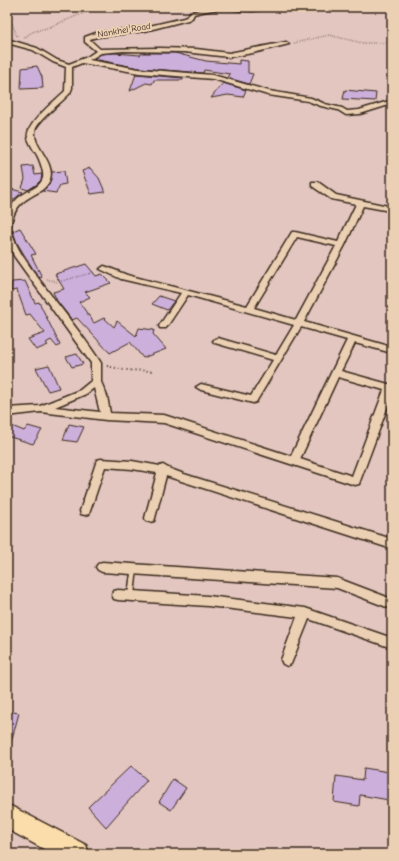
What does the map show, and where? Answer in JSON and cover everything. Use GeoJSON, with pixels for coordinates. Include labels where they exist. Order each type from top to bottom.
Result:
{"type":"FeatureCollection","features":[{"type":"Feature","properties":{"kind":"highway"},"geometry":{"type":"LineString","coordinates":[[7,816],[77,854]]}},
{"type":"Feature","properties":{"kind":"street","name":"Nankhel Road"},"geometry":{"type":"LineString","coordinates":[[69,66],[82,61],[99,51],[87,41],[87,38],[96,35],[145,29],[186,19],[190,17],[192,13],[224,8],[250,9],[265,7]]}},
{"type":"Feature","properties":{"kind":"street"},"geometry":{"type":"LineString","coordinates":[[7,41],[35,49],[55,61],[69,66],[70,88],[68,92],[41,118],[33,128],[31,137],[45,164],[48,176],[46,182],[42,187],[20,199],[15,204],[9,216],[7,229],[18,256],[96,363],[98,371],[96,382],[102,396],[106,416]]}},
{"type":"Feature","properties":{"kind":"street"},"geometry":{"type":"LineString","coordinates":[[99,51],[116,49],[171,50],[219,55],[254,52],[286,44]]}},
{"type":"Feature","properties":{"kind":"street"},"geometry":{"type":"LineString","coordinates":[[82,61],[139,70],[213,77],[268,93],[310,98],[323,105],[350,113],[392,102]]}},
{"type":"Feature","properties":{"kind":"street"},"geometry":{"type":"LineString","coordinates":[[315,184],[334,197],[390,209],[392,205]]}},
{"type":"Feature","properties":{"kind":"street"},"geometry":{"type":"LineString","coordinates":[[7,202],[15,204]]}},
{"type":"Feature","properties":{"kind":"street"},"geometry":{"type":"LineString","coordinates":[[202,387],[253,400],[279,359],[341,245],[361,202]]}},
{"type":"Feature","properties":{"kind":"street"},"geometry":{"type":"LineString","coordinates":[[249,310],[295,234],[341,245]]}},
{"type":"Feature","properties":{"kind":"street"},"geometry":{"type":"LineString","coordinates":[[104,269],[124,277],[186,292],[392,350]]}},
{"type":"Feature","properties":{"kind":"street"},"geometry":{"type":"LineString","coordinates":[[163,326],[186,292]]}},
{"type":"Feature","properties":{"kind":"street"},"geometry":{"type":"LineString","coordinates":[[294,460],[352,339]]}},
{"type":"Feature","properties":{"kind":"street"},"geometry":{"type":"LineString","coordinates":[[218,341],[279,359]]}},
{"type":"Feature","properties":{"kind":"street"},"geometry":{"type":"LineString","coordinates":[[7,412],[41,409],[106,416],[164,419],[355,481],[391,389],[335,373]]}},
{"type":"Feature","properties":{"kind":"street"},"geometry":{"type":"LineString","coordinates":[[41,409],[83,392],[96,382]]}},
{"type":"Feature","properties":{"kind":"street"},"geometry":{"type":"LineString","coordinates":[[85,511],[101,463],[140,465],[163,469],[181,477],[392,544]]}},
{"type":"Feature","properties":{"kind":"street"},"geometry":{"type":"LineString","coordinates":[[150,518],[163,469]]}},
{"type":"Feature","properties":{"kind":"street"},"geometry":{"type":"LineString","coordinates":[[102,567],[337,583],[392,604]]}},
{"type":"Feature","properties":{"kind":"street"},"geometry":{"type":"LineString","coordinates":[[118,595],[208,602],[305,613],[392,643]]}},
{"type":"Feature","properties":{"kind":"street"},"geometry":{"type":"LineString","coordinates":[[287,660],[305,613]]}},
{"type":"Feature","properties":{"kind":"lane"},"geometry":{"type":"LineString","coordinates":[[131,595],[134,568]]}},
{"type":"Feature","properties":{"kind":"path"},"geometry":{"type":"LineString","coordinates":[[7,18],[12,24],[19,39],[25,38],[32,32],[50,27],[98,7]]}},
{"type":"Feature","properties":{"kind":"path"},"geometry":{"type":"LineString","coordinates":[[153,7],[181,9],[192,13]]}},
{"type":"Feature","properties":{"kind":"path"},"geometry":{"type":"LineString","coordinates":[[286,44],[329,35],[362,43],[392,42]]}},
{"type":"Feature","properties":{"kind":"path"},"geometry":{"type":"LineString","coordinates":[[36,281],[44,279],[58,282],[104,269]]}},
{"type":"Feature","properties":{"kind":"path"},"geometry":{"type":"LineString","coordinates":[[96,363],[124,371],[133,369],[154,371]]}},
{"type":"Feature","properties":{"kind":"building"},"geometry":{"type":"Polygon","coordinates":[[[114,53],[140,55],[142,53],[175,53],[206,61],[239,64],[239,60],[248,61],[248,73],[253,74],[249,84],[228,78],[230,74],[204,70],[203,73],[139,68],[94,59],[101,54],[114,53]]]}},
{"type":"Feature","properties":{"kind":"building"},"geometry":{"type":"Polygon","coordinates":[[[37,66],[42,77],[43,88],[21,89],[22,68],[37,66]]]}},
{"type":"Feature","properties":{"kind":"building"},"geometry":{"type":"Polygon","coordinates":[[[136,74],[183,78],[183,80],[154,80],[152,84],[146,83],[130,91],[136,74]]]}},
{"type":"Feature","properties":{"kind":"building"},"geometry":{"type":"Polygon","coordinates":[[[223,83],[246,90],[243,97],[228,95],[211,98],[223,83]]]}},
{"type":"Feature","properties":{"kind":"building"},"geometry":{"type":"Polygon","coordinates":[[[345,90],[376,93],[375,101],[343,99],[345,90]]]}},
{"type":"Feature","properties":{"kind":"building"},"geometry":{"type":"Polygon","coordinates":[[[33,166],[35,175],[42,174],[41,180],[28,190],[22,188],[25,179],[23,167],[33,166]]]}},
{"type":"Feature","properties":{"kind":"building"},"geometry":{"type":"Polygon","coordinates":[[[90,168],[99,178],[105,192],[91,194],[82,171],[90,168]]]}},
{"type":"Feature","properties":{"kind":"building"},"geometry":{"type":"Polygon","coordinates":[[[64,171],[66,184],[60,185],[56,193],[42,191],[49,185],[52,172],[64,171]]]}},
{"type":"Feature","properties":{"kind":"building"},"geometry":{"type":"Polygon","coordinates":[[[7,188],[23,192],[13,200],[7,198],[7,188]]]}},
{"type":"Feature","properties":{"kind":"building"},"geometry":{"type":"Polygon","coordinates":[[[20,228],[36,254],[31,255],[42,277],[40,278],[17,243],[13,231],[20,228]]]}},
{"type":"Feature","properties":{"kind":"building"},"geometry":{"type":"Polygon","coordinates":[[[86,264],[96,276],[102,274],[111,283],[85,292],[90,297],[79,302],[94,323],[104,318],[114,327],[117,321],[136,336],[139,328],[154,330],[153,334],[166,349],[143,358],[130,342],[110,353],[77,318],[72,320],[57,301],[53,292],[64,289],[55,274],[86,264]]]}},
{"type":"Feature","properties":{"kind":"building"},"geometry":{"type":"Polygon","coordinates":[[[25,281],[35,303],[39,302],[60,345],[57,347],[51,340],[46,343],[48,345],[36,350],[28,339],[45,333],[30,314],[26,315],[17,290],[11,291],[12,282],[25,281]]]}},
{"type":"Feature","properties":{"kind":"building"},"geometry":{"type":"Polygon","coordinates":[[[159,296],[174,301],[167,310],[152,304],[159,296]]]}},
{"type":"Feature","properties":{"kind":"building"},"geometry":{"type":"Polygon","coordinates":[[[77,354],[83,364],[72,367],[66,357],[77,354]]]}},
{"type":"Feature","properties":{"kind":"building"},"geometry":{"type":"Polygon","coordinates":[[[49,365],[59,388],[48,391],[36,368],[49,365]]]}},
{"type":"Feature","properties":{"kind":"building"},"geometry":{"type":"Polygon","coordinates":[[[7,424],[24,431],[28,426],[42,430],[33,444],[7,436],[7,424]]]}},
{"type":"Feature","properties":{"kind":"building"},"geometry":{"type":"Polygon","coordinates":[[[69,424],[84,427],[77,442],[63,440],[69,424]]]}},
{"type":"Feature","properties":{"kind":"building"},"geometry":{"type":"Polygon","coordinates":[[[7,711],[19,713],[10,746],[7,746],[7,711]]]}},
{"type":"Feature","properties":{"kind":"building"},"geometry":{"type":"Polygon","coordinates":[[[131,766],[147,780],[106,827],[88,807],[131,766]]]}},
{"type":"Feature","properties":{"kind":"building"},"geometry":{"type":"Polygon","coordinates":[[[364,768],[389,772],[389,800],[360,795],[359,806],[334,802],[336,776],[363,780],[364,768]]]}},
{"type":"Feature","properties":{"kind":"building"},"geometry":{"type":"Polygon","coordinates":[[[173,779],[186,788],[171,810],[159,802],[173,779]]]}}]}
